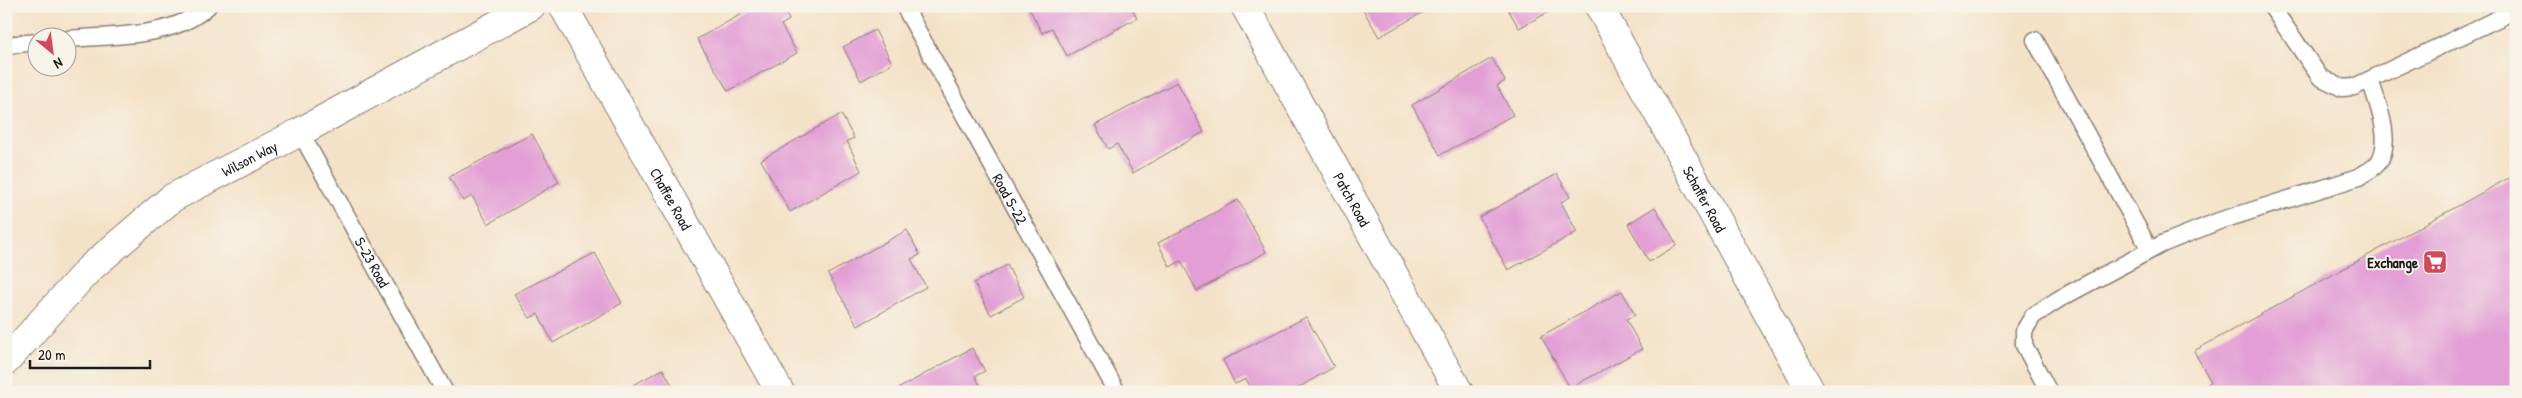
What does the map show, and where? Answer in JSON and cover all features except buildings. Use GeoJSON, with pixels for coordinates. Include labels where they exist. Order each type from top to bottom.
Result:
{"type":"FeatureCollection","features":[{"type":"Feature","properties":{"kind":"street","name":"Wilson Way"},"geometry":{"type":"LineString","coordinates":[[6,361],[89,269],[172,198],[300,132],[531,6]]}},
{"type":"Feature","properties":{"kind":"street","name":"Chaffee Road"},"geometry":{"type":"LineString","coordinates":[[564,6],[780,392]]}},
{"type":"Feature","properties":{"kind":"street","name":"Patch Road"},"geometry":{"type":"LineString","coordinates":[[1245,6],[1459,392]]}},
{"type":"Feature","properties":{"kind":"street","name":"Schaffer Road"},"geometry":{"type":"LineString","coordinates":[[1599,6],[1812,392]]}},
{"type":"Feature","properties":{"kind":"lane"},"geometry":{"type":"LineString","coordinates":[[78,39],[152,31],[195,18],[208,6]]}},
{"type":"Feature","properties":{"kind":"lane","name":"Road S-22"},"geometry":{"type":"LineString","coordinates":[[904,6],[1117,392]]}},
{"type":"Feature","properties":{"kind":"lane"},"geometry":{"type":"LineString","coordinates":[[2271,6],[2320,77],[2342,88],[2354,88],[2516,10]]}},
{"type":"Feature","properties":{"kind":"lane"},"geometry":{"type":"LineString","coordinates":[[2035,40],[2150,250]]}},
{"type":"Feature","properties":{"kind":"lane"},"geometry":{"type":"LineString","coordinates":[[6,45],[28,43]]}},
{"type":"Feature","properties":{"kind":"lane"},"geometry":{"type":"LineString","coordinates":[[2049,392],[2024,345],[2024,331],[2033,316],[2059,299],[2150,250],[2219,221],[2359,177],[2378,164],[2383,151],[2385,131],[2370,80]]}},
{"type":"Feature","properties":{"kind":"lane","name":"S-23 Road"},"geometry":{"type":"LineString","coordinates":[[300,132],[445,392]]}},
{"type":"Feature","properties":{"kind":"place","name":"Exchange"},"geometry":{"type":"Point","coordinates":[2435,262]}}]}
